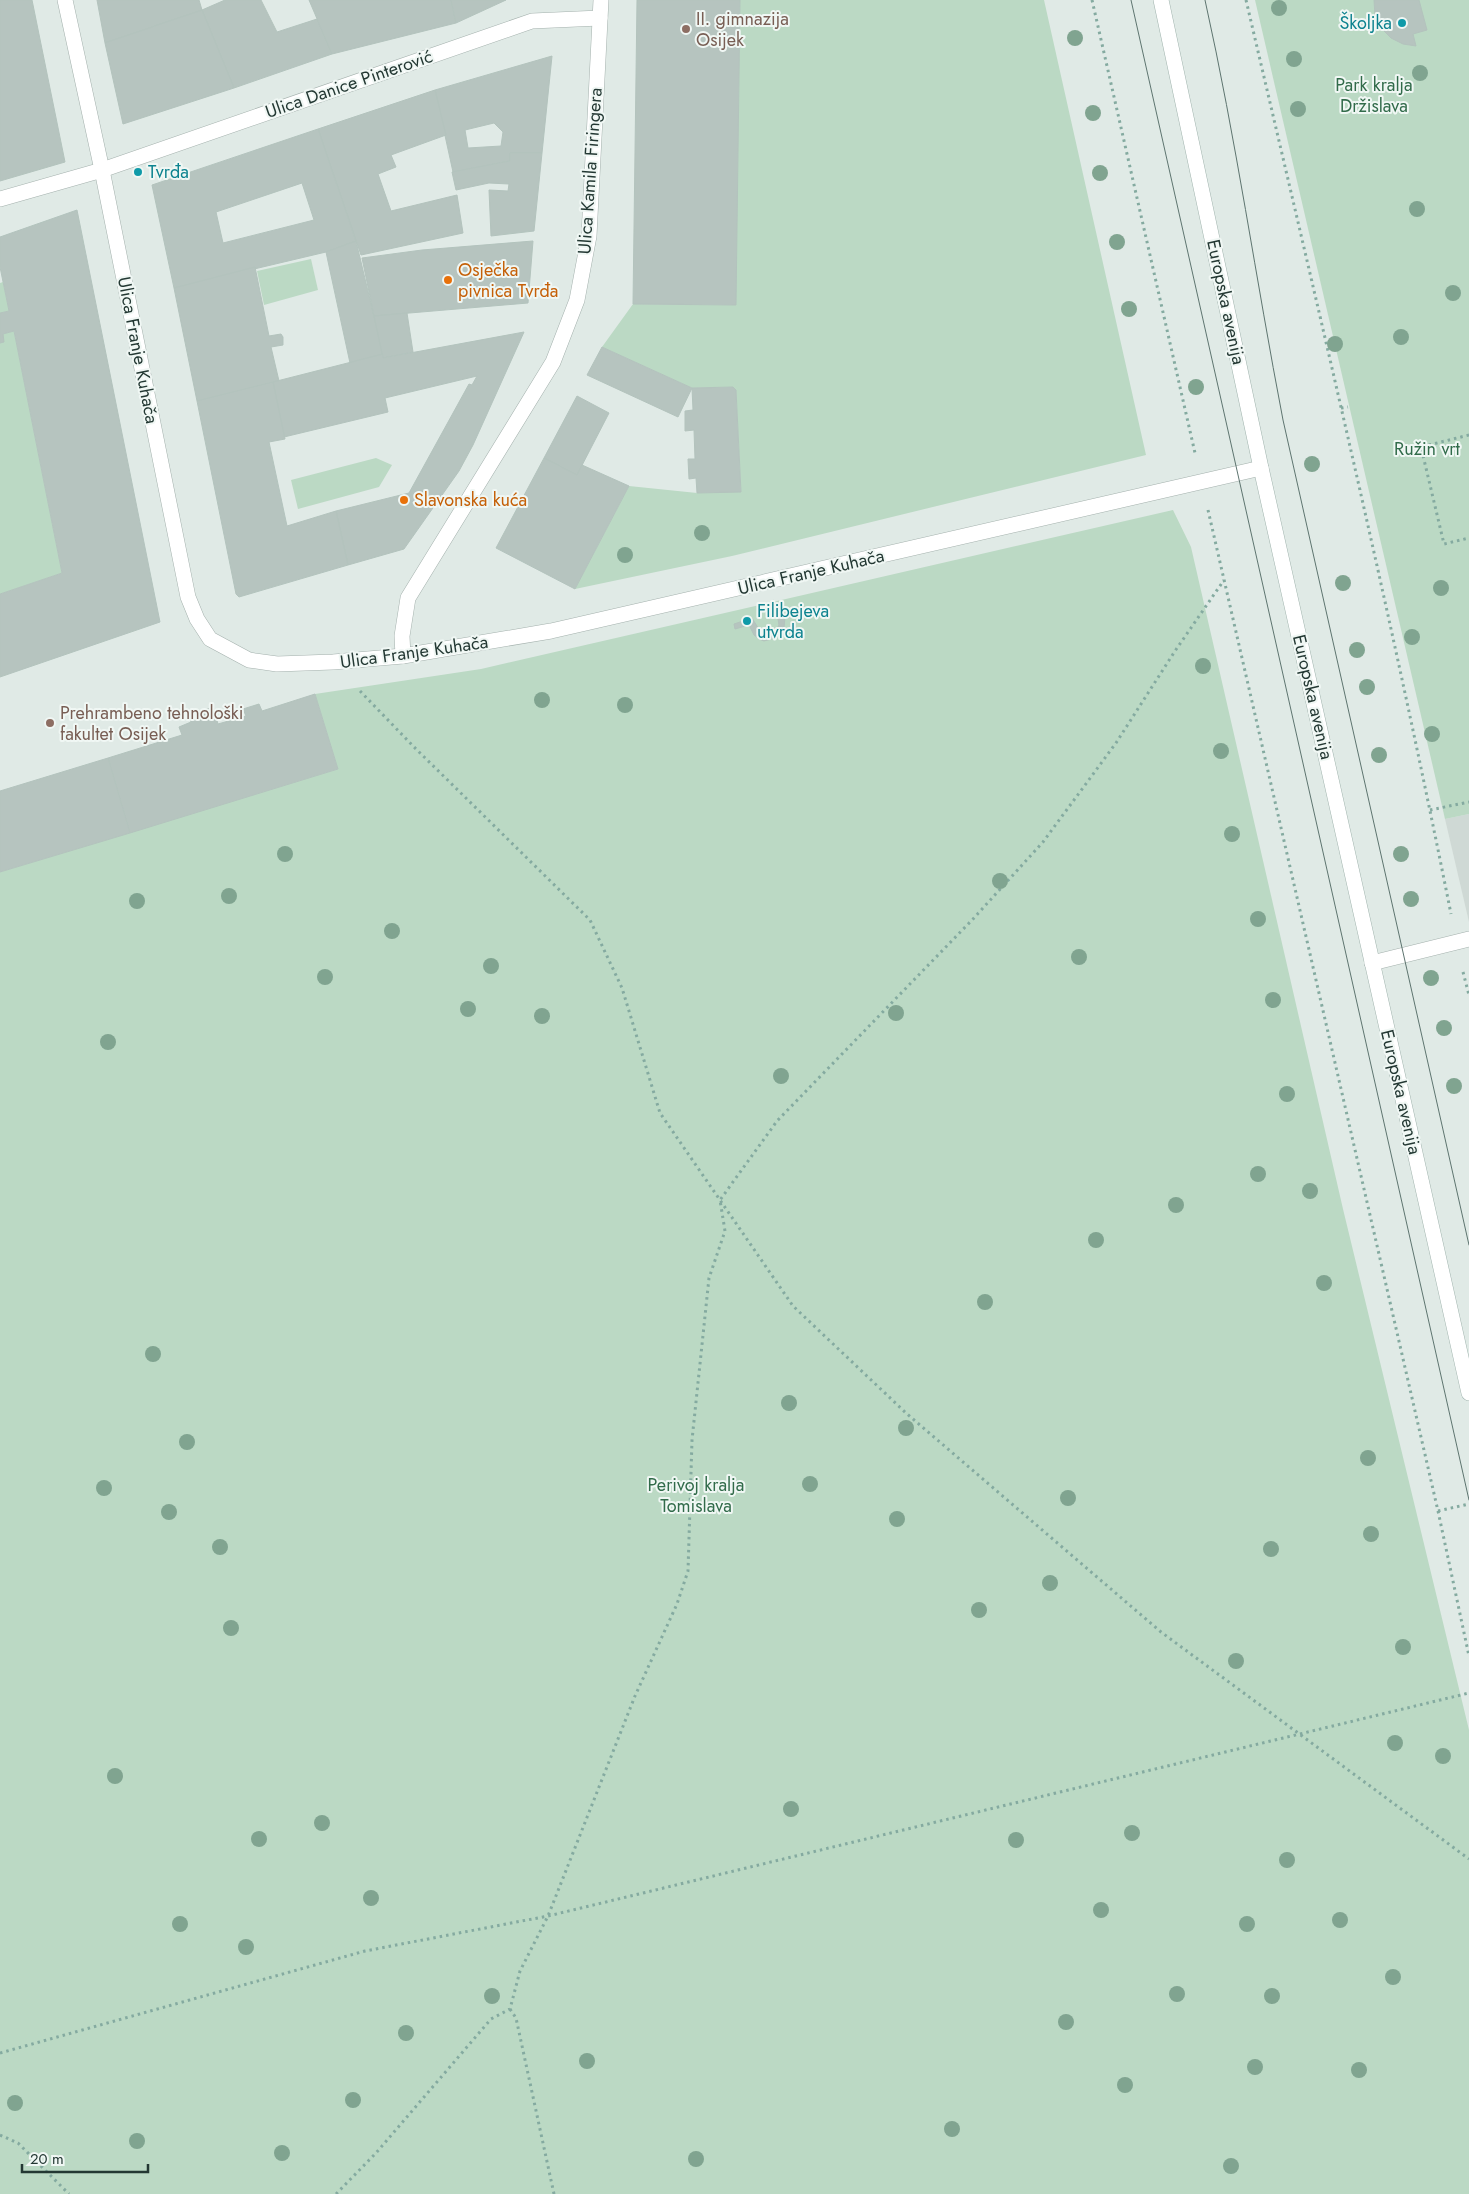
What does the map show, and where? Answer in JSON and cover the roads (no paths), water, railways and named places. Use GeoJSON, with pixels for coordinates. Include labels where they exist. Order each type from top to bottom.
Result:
{"type":"FeatureCollection","features":[{"type":"Feature","properties":{"kind":"street","name":"Ulica Franje Kuhača"},"geometry":{"type":"LineString","coordinates":[[65,0],[102,170],[188,597],[197,619],[210,639],[249,660],[277,664],[333,662],[403,656],[551,631],[1261,468]]}},
{"type":"Feature","properties":{"kind":"street","name":"Ulica Kamila Firingera"},"geometry":{"type":"LineString","coordinates":[[403,656],[402,636],[408,598],[553,362],[577,300],[589,236],[601,0]]}},
{"type":"Feature","properties":{"kind":"street","name":"Europska avenija"},"geometry":{"type":"LineString","coordinates":[[1160,0],[1261,468],[1469,1394]]}},
{"type":"Feature","properties":{"kind":"street","name":"Ulica Danice Pinterović"},"geometry":{"type":"LineString","coordinates":[[0,199],[102,170],[532,21],[600,18]]}},
{"type":"Feature","properties":{"kind":"street"},"geometry":{"type":"LineString","coordinates":[[1372,963],[1463,941]]}},
{"type":"Feature","properties":{"kind":"tram line"},"geometry":{"type":"LineString","coordinates":[[1131,0],[1469,1500]]}},
{"type":"Feature","properties":{"kind":"tram line"},"geometry":{"type":"LineString","coordinates":[[1205,0],[1236,157],[1283,420],[1469,1245]]}},
{"type":"Feature","properties":{"kind":"place","name":"Školjka"},"geometry":{"type":"Point","coordinates":[1402,23]}},
{"type":"Feature","properties":{"kind":"place","name":"II. gimnazija Osijek"},"geometry":{"type":"Point","coordinates":[686,29]}},
{"type":"Feature","properties":{"kind":"place","name":"Tvrđa"},"geometry":{"type":"Point","coordinates":[138,172]}},
{"type":"Feature","properties":{"kind":"place","name":"Osječka pivnica Tvrđa"},"geometry":{"type":"Point","coordinates":[448,280]}},
{"type":"Feature","properties":{"kind":"place","name":"Slavonska kuća"},"geometry":{"type":"Point","coordinates":[404,500]}},
{"type":"Feature","properties":{"kind":"place","name":"Filibejeva utvrda"},"geometry":{"type":"Point","coordinates":[747,621]}},
{"type":"Feature","properties":{"kind":"place","name":"Prehrambeno tehnološki fakultet Osijek"},"geometry":{"type":"Point","coordinates":[50,723]}},
{"type":"Feature","properties":{"kind":"park label","name":"Park kralja Držislava"},"geometry":{"type":"Point","coordinates":[1374,95]}},
{"type":"Feature","properties":{"kind":"park label","name":"Ružin vrt"},"geometry":{"type":"Point","coordinates":[1427,449]}},
{"type":"Feature","properties":{"kind":"park label","name":"Perivoj kralja Tomislava"},"geometry":{"type":"Point","coordinates":[696,1495]}}]}
